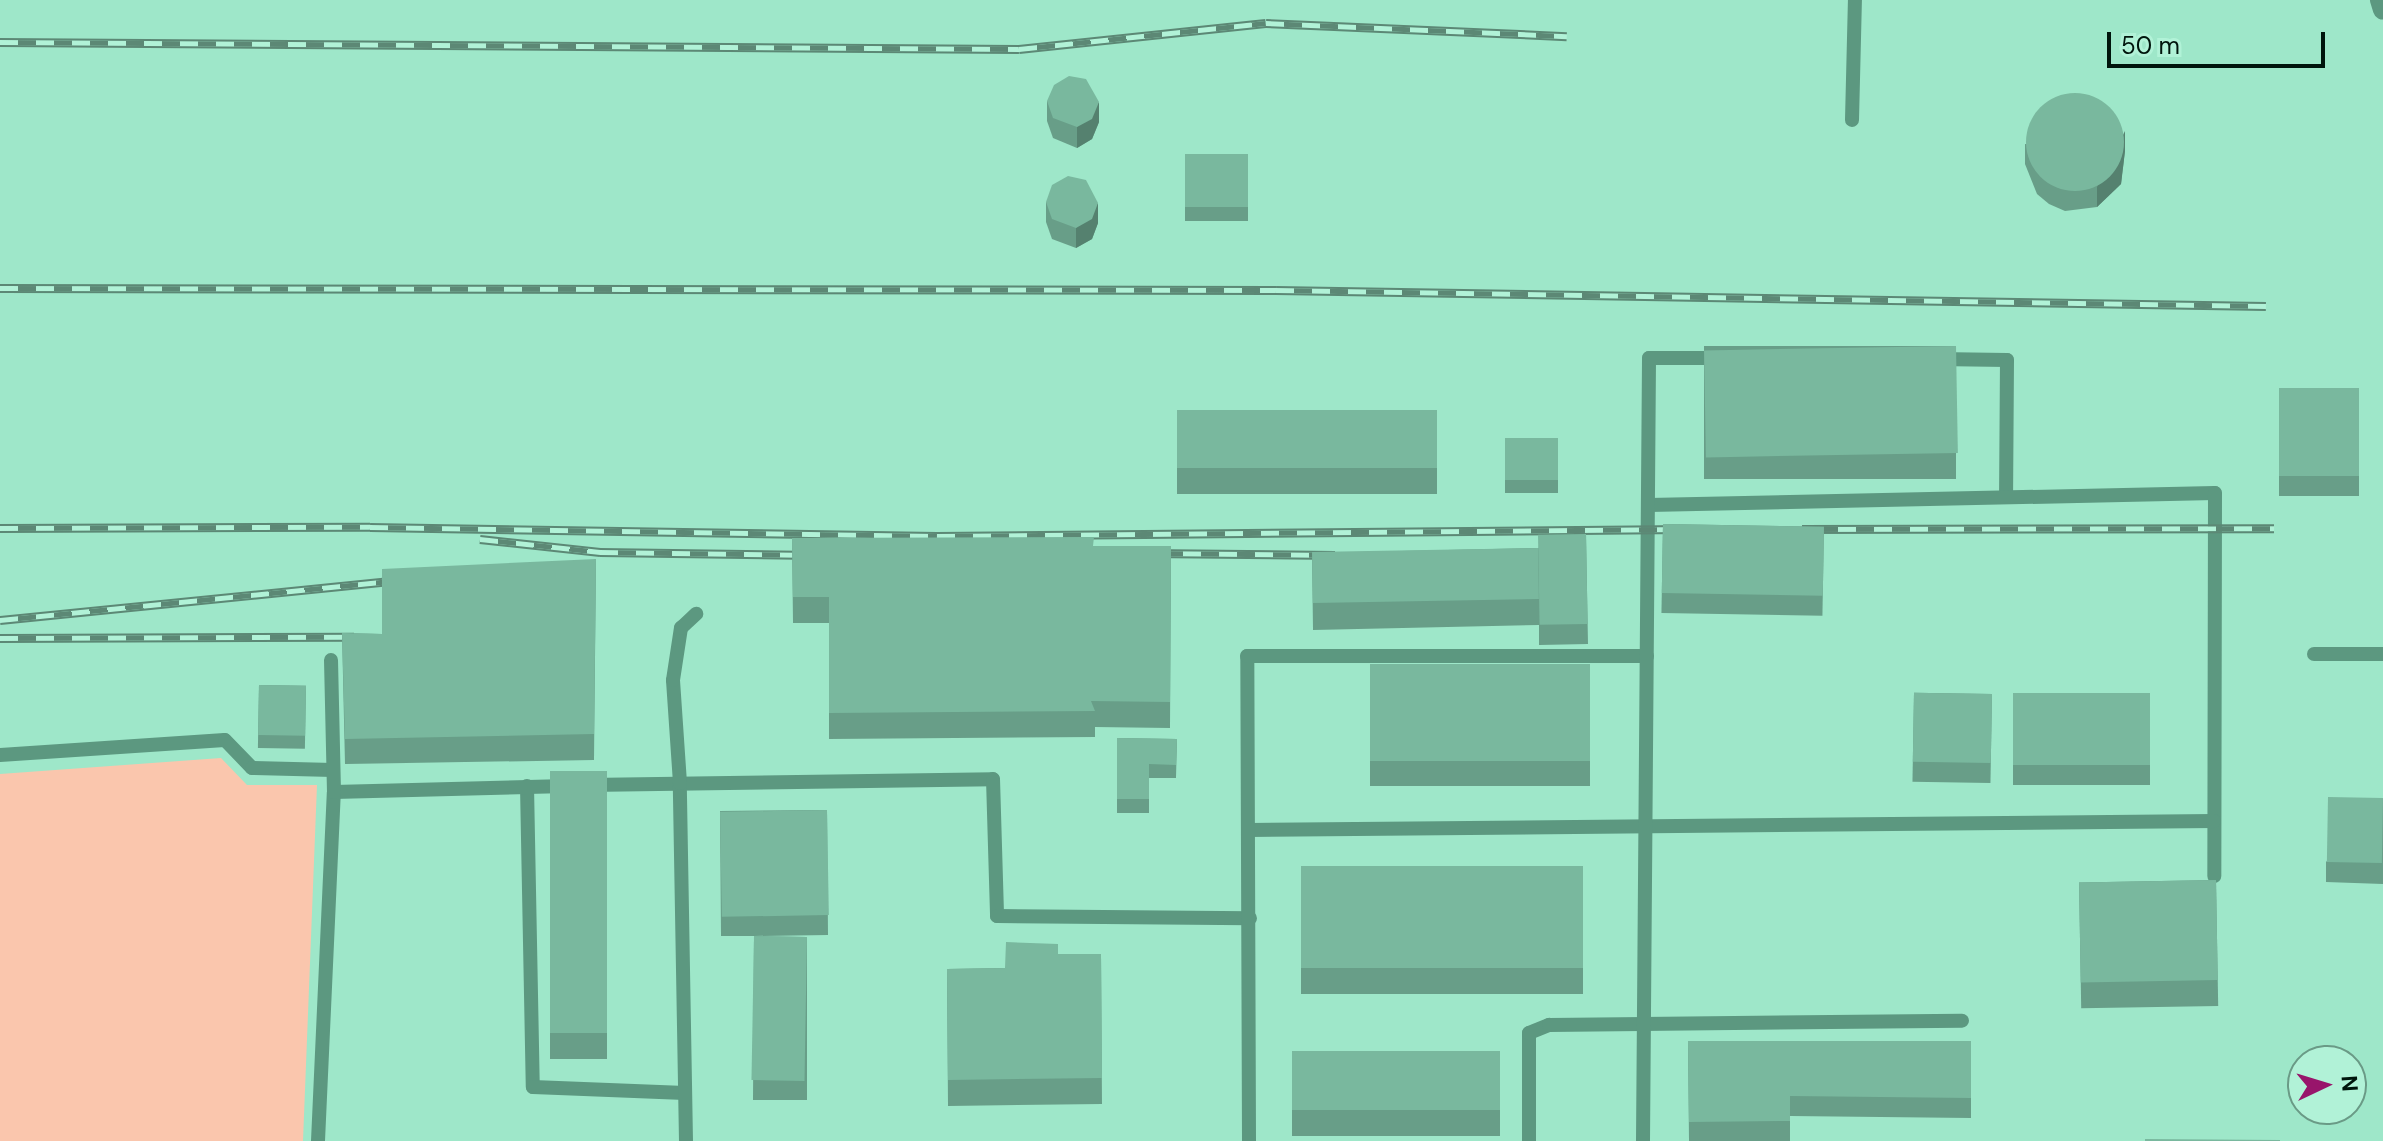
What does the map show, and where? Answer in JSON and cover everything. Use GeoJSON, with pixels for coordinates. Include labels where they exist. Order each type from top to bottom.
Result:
{"type":"FeatureCollection","features":[{"type":"Feature","properties":{"kind":"street"},"geometry":{"type":"LineString","coordinates":[[2380,0],[2383,10]]}},
{"type":"Feature","properties":{"kind":"lane"},"geometry":{"type":"LineString","coordinates":[[1852,120],[1855,0]]}},
{"type":"Feature","properties":{"kind":"lane"},"geometry":{"type":"LineString","coordinates":[[1643,1141],[1649,358],[1742,358]]}},
{"type":"Feature","properties":{"kind":"lane"},"geometry":{"type":"LineString","coordinates":[[1913,359],[2007,360],[2006,497]]}},
{"type":"Feature","properties":{"kind":"lane"},"geometry":{"type":"LineString","coordinates":[[1649,505],[2215,493],[2214,876]]}},
{"type":"Feature","properties":{"kind":"lane"},"geometry":{"type":"LineString","coordinates":[[686,1141],[680,783],[673,680],[681,628],[696,614]]}},
{"type":"Feature","properties":{"kind":"lane"},"geometry":{"type":"LineString","coordinates":[[2314,654],[2383,654]]}},
{"type":"Feature","properties":{"kind":"lane"},"geometry":{"type":"LineString","coordinates":[[1249,1141],[1247,656],[1647,656]]}},
{"type":"Feature","properties":{"kind":"lane"},"geometry":{"type":"LineString","coordinates":[[318,1141],[334,792],[331,660]]}},
{"type":"Feature","properties":{"kind":"lane"},"geometry":{"type":"LineString","coordinates":[[0,755],[225,740],[252,768],[333,770]]}},
{"type":"Feature","properties":{"kind":"lane"},"geometry":{"type":"LineString","coordinates":[[334,792],[993,779],[997,916],[1250,918]]}},
{"type":"Feature","properties":{"kind":"lane"},"geometry":{"type":"LineString","coordinates":[[527,786],[533,1087],[685,1093]]}},
{"type":"Feature","properties":{"kind":"lane"},"geometry":{"type":"LineString","coordinates":[[1249,830],[2214,821]]}},
{"type":"Feature","properties":{"kind":"lane"},"geometry":{"type":"LineString","coordinates":[[1529,1141],[1529,1033],[1549,1025],[1962,1021]]}},
{"type":"Feature","properties":{"kind":"shaded area"},"geometry":{"type":"Polygon","coordinates":[[[0,0],[2383,0],[2383,1141],[0,1141],[0,0]]]}},
{"type":"Feature","properties":{"kind":"shaded area"},"geometry":{"type":"Polygon","coordinates":[[[221,758],[247,785],[317,785],[303,1141],[0,1141],[0,774],[221,758]]]}},
{"type":"Feature","properties":{"kind":"building"},"geometry":{"type":"Polygon","coordinates":[[[1069,76],[1086,79],[1099,102],[1092,119],[1077,127],[1053,118],[1047,101],[1054,85],[1069,76]]]}},
{"type":"Feature","properties":{"kind":"building"},"geometry":{"type":"Polygon","coordinates":[[[2075,93],[2102,101],[2116,115],[2124,142],[2116,169],[2102,183],[2075,191],[2048,183],[2034,169],[2026,142],[2034,115],[2048,101],[2075,93]]]}},
{"type":"Feature","properties":{"kind":"building"},"geometry":{"type":"Polygon","coordinates":[[[1185,154],[1248,154],[1248,207],[1185,207],[1185,154]]]}},
{"type":"Feature","properties":{"kind":"building"},"geometry":{"type":"Polygon","coordinates":[[[1068,176],[1086,180],[1098,203],[1092,219],[1076,228],[1052,219],[1046,202],[1052,185],[1068,176]]]}},
{"type":"Feature","properties":{"kind":"building"},"geometry":{"type":"Polygon","coordinates":[[[1956,346],[1958,453],[1706,457],[1704,350],[1956,346]]]}},
{"type":"Feature","properties":{"kind":"building"},"geometry":{"type":"Polygon","coordinates":[[[2279,388],[2359,388],[2359,476],[2279,476],[2279,388]]]}},
{"type":"Feature","properties":{"kind":"building"},"geometry":{"type":"Polygon","coordinates":[[[1177,410],[1437,410],[1437,468],[1177,468],[1177,410]]]}},
{"type":"Feature","properties":{"kind":"building"},"geometry":{"type":"Polygon","coordinates":[[[1505,438],[1558,438],[1558,480],[1505,480],[1505,438]]]}},
{"type":"Feature","properties":{"kind":"building"},"geometry":{"type":"Polygon","coordinates":[[[1663,524],[1824,527],[1823,596],[1662,593],[1663,524]]]}},
{"type":"Feature","properties":{"kind":"building"},"geometry":{"type":"Polygon","coordinates":[[[1586,534],[1588,624],[1540,625],[1538,535],[1586,534]]]}},
{"type":"Feature","properties":{"kind":"building"},"geometry":{"type":"Polygon","coordinates":[[[1094,537],[1093,546],[1171,546],[1170,702],[1091,701],[1095,711],[829,713],[829,597],[793,597],[792,538],[1094,537]]]}},
{"type":"Feature","properties":{"kind":"building"},"geometry":{"type":"Polygon","coordinates":[[[1538,548],[1539,599],[1313,603],[1312,552],[1538,548]]]}},
{"type":"Feature","properties":{"kind":"building"},"geometry":{"type":"Polygon","coordinates":[[[596,559],[594,734],[345,739],[342,633],[382,634],[382,569],[596,559]]]}},
{"type":"Feature","properties":{"kind":"building"},"geometry":{"type":"Polygon","coordinates":[[[1370,664],[1590,664],[1590,761],[1370,761],[1370,664]]]}},
{"type":"Feature","properties":{"kind":"building"},"geometry":{"type":"Polygon","coordinates":[[[259,685],[306,686],[305,736],[258,735],[259,685]]]}},
{"type":"Feature","properties":{"kind":"building"},"geometry":{"type":"Polygon","coordinates":[[[1914,693],[1992,694],[1991,763],[1913,762],[1914,693]]]}},
{"type":"Feature","properties":{"kind":"building"},"geometry":{"type":"Polygon","coordinates":[[[2013,693],[2150,693],[2150,765],[2013,765],[2013,693]]]}},
{"type":"Feature","properties":{"kind":"building"},"geometry":{"type":"Polygon","coordinates":[[[1117,738],[1177,739],[1176,765],[1149,764],[1149,799],[1117,799],[1117,738]]]}},
{"type":"Feature","properties":{"kind":"building"},"geometry":{"type":"Polygon","coordinates":[[[550,771],[607,771],[607,1033],[550,1033],[550,771]]]}},
{"type":"Feature","properties":{"kind":"building"},"geometry":{"type":"Polygon","coordinates":[[[2328,797],[2383,798],[2382,863],[2327,862],[2328,797]]]}},
{"type":"Feature","properties":{"kind":"building"},"geometry":{"type":"Polygon","coordinates":[[[827,810],[829,915],[722,917],[720,812],[827,810]]]}},
{"type":"Feature","properties":{"kind":"building"},"geometry":{"type":"Polygon","coordinates":[[[1301,866],[1583,866],[1583,968],[1301,968],[1301,866]]]}},
{"type":"Feature","properties":{"kind":"building"},"geometry":{"type":"Polygon","coordinates":[[[2216,880],[2218,980],[2081,982],[2079,882],[2216,880]]]}},
{"type":"Feature","properties":{"kind":"building"},"geometry":{"type":"Polygon","coordinates":[[[754,936],[807,937],[804,1081],[751,1080],[754,936]]]}},
{"type":"Feature","properties":{"kind":"building"},"geometry":{"type":"Polygon","coordinates":[[[1006,942],[1058,944],[1058,954],[1101,954],[1102,1078],[948,1080],[947,969],[1005,968],[1006,942]]]}},
{"type":"Feature","properties":{"kind":"building"},"geometry":{"type":"Polygon","coordinates":[[[1688,1041],[1971,1041],[1971,1098],[1790,1096],[1790,1121],[1689,1122],[1688,1041]]]}},
{"type":"Feature","properties":{"kind":"building"},"geometry":{"type":"Polygon","coordinates":[[[1292,1051],[1500,1051],[1500,1110],[1292,1110],[1292,1051]]]}},
{"type":"Feature","properties":{"kind":"building"},"geometry":{"type":"Polygon","coordinates":[[[2280,1140],[2280,1141],[2145,1141],[2280,1140]]]}},
{"type":"Feature","properties":{"kind":"railway"},"geometry":{"type":"LineString","coordinates":[[0,42],[1019,49],[1266,23],[1567,36]]}},
{"type":"Feature","properties":{"kind":"railway"},"geometry":{"type":"LineString","coordinates":[[0,288],[1276,290],[2266,306]]}},
{"type":"Feature","properties":{"kind":"railway"},"geometry":{"type":"LineString","coordinates":[[0,528],[370,527],[937,536],[1686,529]]}},
{"type":"Feature","properties":{"kind":"railway"},"geometry":{"type":"LineString","coordinates":[[1802,529],[2274,528]]}},
{"type":"Feature","properties":{"kind":"railway"},"geometry":{"type":"LineString","coordinates":[[480,539],[600,552],[815,555]]}},
{"type":"Feature","properties":{"kind":"railway"},"geometry":{"type":"LineString","coordinates":[[1147,553],[1335,555]]}},
{"type":"Feature","properties":{"kind":"railway"},"geometry":{"type":"LineString","coordinates":[[0,620],[403,580]]}},
{"type":"Feature","properties":{"kind":"railway"},"geometry":{"type":"LineString","coordinates":[[0,638],[354,637]]}}]}
